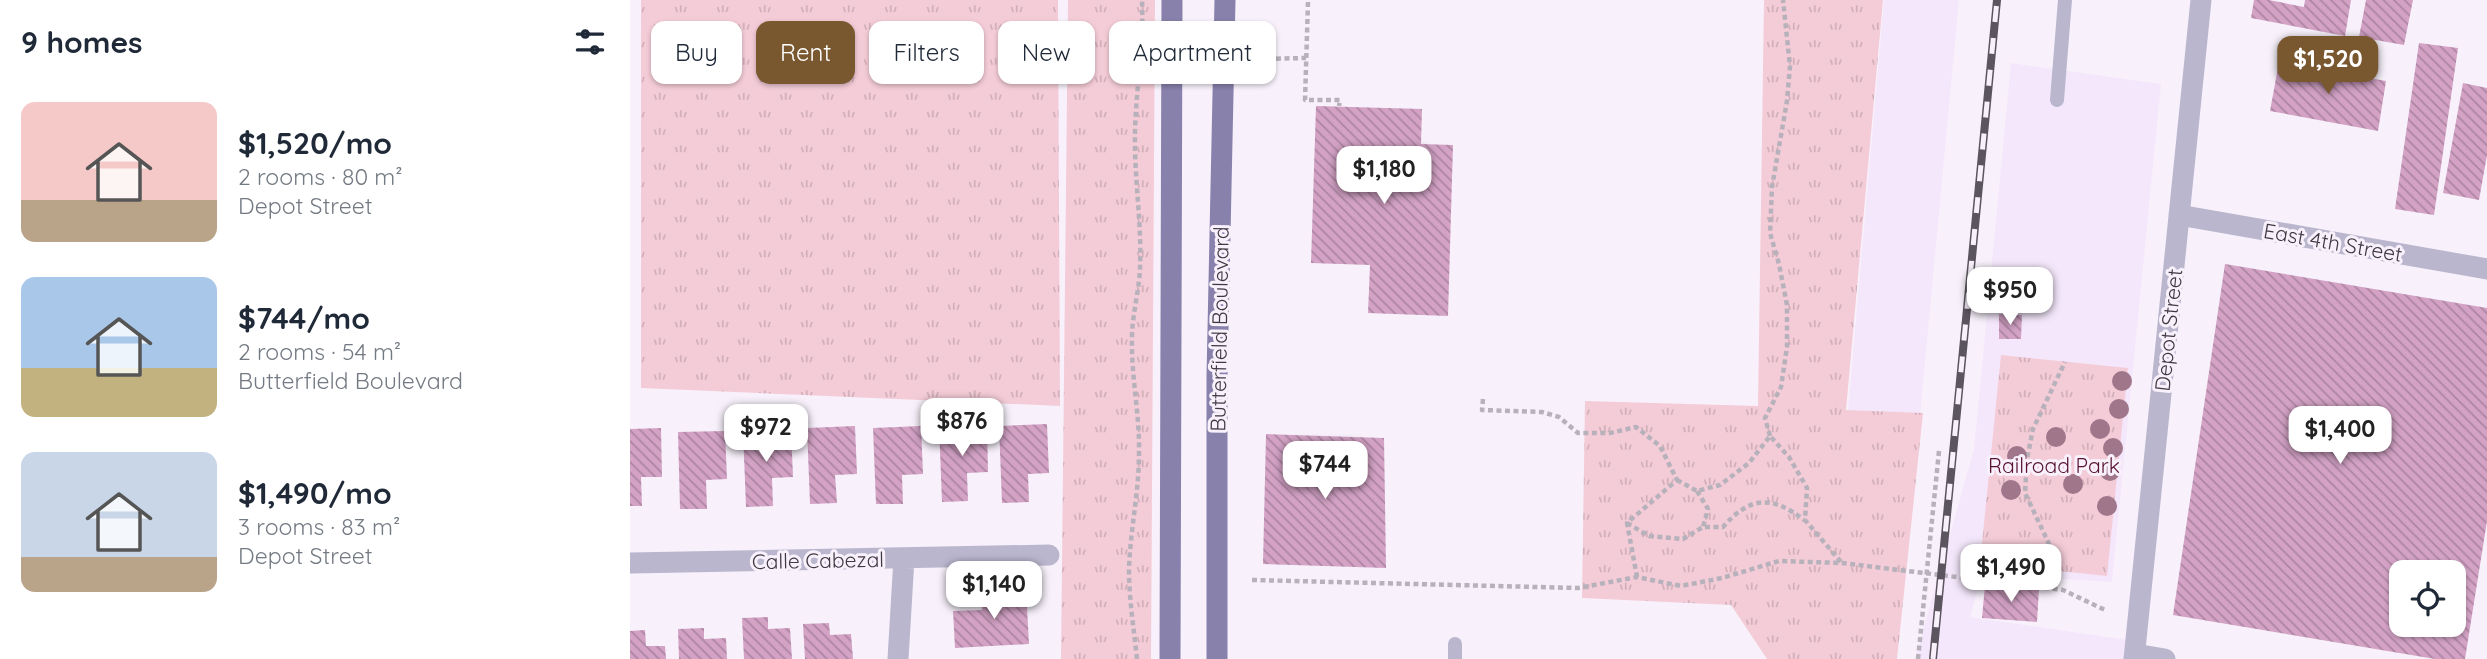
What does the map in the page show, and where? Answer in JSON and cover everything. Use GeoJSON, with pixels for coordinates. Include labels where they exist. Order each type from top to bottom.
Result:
{"type":"FeatureCollection","features":[{"type":"Feature","properties":{"kind":"main road"},"geometry":{"type":"LineString","coordinates":[[1170,659],[1172,0]]}},
{"type":"Feature","properties":{"kind":"main road","name":"Butterfield Boulevard"},"geometry":{"type":"LineString","coordinates":[[1217,659],[1217,376],[1225,0]]}},
{"type":"Feature","properties":{"kind":"street","name":"Depot Street"},"geometry":{"type":"LineString","coordinates":[[2135,656],[2201,0]]}},
{"type":"Feature","properties":{"kind":"street","name":"East 4th Street"},"geometry":{"type":"LineString","coordinates":[[2179,215],[2487,269]]}},
{"type":"Feature","properties":{"kind":"street","name":"Calle Cabezal"},"geometry":{"type":"LineString","coordinates":[[630,563],[1049,555]]}},
{"type":"Feature","properties":{"kind":"street"},"geometry":{"type":"LineString","coordinates":[[898,659],[904,558]]}},
{"type":"Feature","properties":{"kind":"street"},"geometry":{"type":"LineString","coordinates":[[2135,656],[2165,659]]}},
{"type":"Feature","properties":{"kind":"lane"},"geometry":{"type":"LineString","coordinates":[[2057,100],[2065,0]]}},
{"type":"Feature","properties":{"kind":"path"},"geometry":{"type":"LineString","coordinates":[[1137,659],[1130,614],[1129,571],[1139,480],[1140,433],[1132,337],[1140,272],[1141,215],[1135,133],[1143,32],[1142,0]]}},
{"type":"Feature","properties":{"kind":"path"},"geometry":{"type":"LineString","coordinates":[[1783,0],[1790,66],[1787,101],[1772,187],[1770,233],[1787,305],[1787,347],[1781,387],[1765,418],[1770,436],[1789,457],[1807,488],[1805,520]]}},
{"type":"Feature","properties":{"kind":"path"},"geometry":{"type":"LineString","coordinates":[[1308,2],[1305,100],[1339,100],[1339,106]]}},
{"type":"Feature","properties":{"kind":"path"},"geometry":{"type":"LineString","coordinates":[[1276,59],[1306,58]]}},
{"type":"Feature","properties":{"kind":"path"},"geometry":{"type":"LineString","coordinates":[[2049,570],[2051,548],[2025,493],[2027,459],[2033,429],[2065,362]]}},
{"type":"Feature","properties":{"kind":"path"},"geometry":{"type":"LineString","coordinates":[[1483,399],[1482,410],[1542,412],[1559,417],[1578,433],[1610,433],[1636,427],[1660,446],[1677,480],[1697,491],[1708,509],[1703,527]]}},
{"type":"Feature","properties":{"kind":"path"},"geometry":{"type":"LineString","coordinates":[[1697,491],[1720,485],[1749,463],[1770,436]]}},
{"type":"Feature","properties":{"kind":"path"},"geometry":{"type":"LineString","coordinates":[[1918,659],[1939,451]]}},
{"type":"Feature","properties":{"kind":"path"},"geometry":{"type":"LineString","coordinates":[[1627,523],[1677,480]]}},
{"type":"Feature","properties":{"kind":"path"},"geometry":{"type":"LineString","coordinates":[[1627,523],[1649,536],[1683,538],[1703,527],[1723,527],[1736,512],[1759,501],[1788,507],[1805,520],[1842,563]]}},
{"type":"Feature","properties":{"kind":"path"},"geometry":{"type":"LineString","coordinates":[[1627,523],[1637,577]]}},
{"type":"Feature","properties":{"kind":"path"},"geometry":{"type":"LineString","coordinates":[[1252,580],[1578,588],[1637,577],[1681,586],[1722,578],[1779,561],[1842,563],[2063,590],[2105,610]]}},
{"type":"Feature","properties":{"kind":"shaded area"},"geometry":{"type":"Polygon","coordinates":[[[1884,0],[1959,0],[1920,416],[1848,410],[1884,0]]]}},
{"type":"Feature","properties":{"kind":"shaded area"},"geometry":{"type":"Polygon","coordinates":[[[2011,63],[2161,84],[2112,582],[1982,574],[1970,617],[2128,640],[2125,659],[1915,659],[1974,449],[2011,63]]]}},
{"type":"Feature","properties":{"kind":"green space"},"geometry":{"type":"Polygon","coordinates":[[[641,0],[1058,0],[1058,21],[998,21],[998,84],[1058,84],[1060,406],[641,388],[641,0]]]}},
{"type":"Feature","properties":{"kind":"green space"},"geometry":{"type":"Polygon","coordinates":[[[1068,0],[1155,0],[1155,21],[1109,21],[1109,84],[1154,84],[1151,659],[1061,659],[1067,84],[1095,84],[1095,21],[1068,21],[1068,0]]]}},
{"type":"Feature","properties":{"kind":"green space"},"geometry":{"type":"Polygon","coordinates":[[[1764,0],[1883,0],[1846,410],[1923,413],[1897,659],[1767,659],[1731,605],[1582,598],[1585,401],[1758,406],[1764,0]]]}},
{"type":"Feature","properties":{"kind":"green space","name":"Railroad Park"},"geometry":{"type":"Polygon","coordinates":[[[2001,355],[2128,368],[2107,576],[1980,563],[2001,355]]]}},
{"type":"Feature","properties":{"kind":"building"},"geometry":{"type":"Polygon","coordinates":[[[2254,0],[2304,7],[2305,0],[2351,0],[2345,36],[2251,18],[2254,0]]]}},
{"type":"Feature","properties":{"kind":"building"},"geometry":{"type":"Polygon","coordinates":[[[2366,0],[2413,0],[2404,45],[2359,37],[2366,0]]]}},
{"type":"Feature","properties":{"kind":"building"},"geometry":{"type":"Polygon","coordinates":[[[2419,43],[2458,48],[2434,215],[2395,209],[2419,43]]]}},
{"type":"Feature","properties":{"kind":"building"},"geometry":{"type":"Polygon","coordinates":[[[2279,62],[2386,81],[2378,131],[2270,111],[2279,62]]]}},
{"type":"Feature","properties":{"kind":"building"},"geometry":{"type":"Polygon","coordinates":[[[2463,83],[2487,88],[2487,155],[2479,200],[2443,193],[2463,83]]]}},
{"type":"Feature","properties":{"kind":"building"},"geometry":{"type":"Polygon","coordinates":[[[1316,106],[1422,109],[1421,144],[1453,145],[1448,316],[1368,313],[1370,265],[1311,263],[1316,106]]]}},
{"type":"Feature","properties":{"kind":"building"},"geometry":{"type":"Polygon","coordinates":[[[2225,264],[2487,308],[2487,521],[2465,659],[2435,659],[2173,615],[2225,264]]]}},
{"type":"Feature","properties":{"kind":"building"},"geometry":{"type":"Polygon","coordinates":[[[1999,314],[2022,315],[2021,339],[1999,339],[1999,314]]]}},
{"type":"Feature","properties":{"kind":"building"},"geometry":{"type":"Polygon","coordinates":[[[987,423],[988,472],[967,473],[968,501],[942,502],[939,425],[987,423]]]}},
{"type":"Feature","properties":{"kind":"building"},"geometry":{"type":"Polygon","coordinates":[[[1047,424],[1049,473],[1028,474],[1029,502],[1002,503],[999,426],[1047,424]]]}},
{"type":"Feature","properties":{"kind":"building"},"geometry":{"type":"Polygon","coordinates":[[[855,426],[857,474],[835,475],[837,503],[810,504],[807,428],[855,426]]]}},
{"type":"Feature","properties":{"kind":"building"},"geometry":{"type":"Polygon","coordinates":[[[921,426],[923,474],[902,475],[903,504],[876,504],[873,428],[921,426]]]}},
{"type":"Feature","properties":{"kind":"building"},"geometry":{"type":"Polygon","coordinates":[[[661,428],[662,477],[641,477],[642,506],[630,506],[630,429],[661,428]]]}},
{"type":"Feature","properties":{"kind":"building"},"geometry":{"type":"Polygon","coordinates":[[[791,429],[793,477],[772,478],[773,506],[746,507],[743,431],[791,429]]]}},
{"type":"Feature","properties":{"kind":"building"},"geometry":{"type":"Polygon","coordinates":[[[725,431],[727,479],[706,480],[707,509],[680,509],[678,432],[725,431]]]}},
{"type":"Feature","properties":{"kind":"building"},"geometry":{"type":"Polygon","coordinates":[[[1266,434],[1384,438],[1386,568],[1263,564],[1266,434]]]}},
{"type":"Feature","properties":{"kind":"building"},"geometry":{"type":"Polygon","coordinates":[[[1985,585],[2039,589],[2037,622],[1982,618],[1985,585]]]}},
{"type":"Feature","properties":{"kind":"building"},"geometry":{"type":"Polygon","coordinates":[[[1026,589],[1029,644],[955,648],[953,611],[982,610],[981,591],[1026,589]]]}},
{"type":"Feature","properties":{"kind":"building"},"geometry":{"type":"Polygon","coordinates":[[[768,617],[768,629],[790,628],[792,659],[744,659],[742,618],[768,617]]]}},
{"type":"Feature","properties":{"kind":"building"},"geometry":{"type":"Polygon","coordinates":[[[829,623],[830,635],[851,634],[853,659],[805,659],[803,624],[829,623]]]}},
{"type":"Feature","properties":{"kind":"building"},"geometry":{"type":"Polygon","coordinates":[[[704,628],[704,639],[726,638],[727,659],[679,659],[678,629],[704,628]]]}},
{"type":"Feature","properties":{"kind":"building"},"geometry":{"type":"Polygon","coordinates":[[[645,630],[646,646],[665,646],[666,659],[630,659],[630,631],[645,630]]]}},
{"type":"Feature","properties":{"kind":"railway"},"geometry":{"type":"LineString","coordinates":[[1933,659],[1997,0]]}}]}
